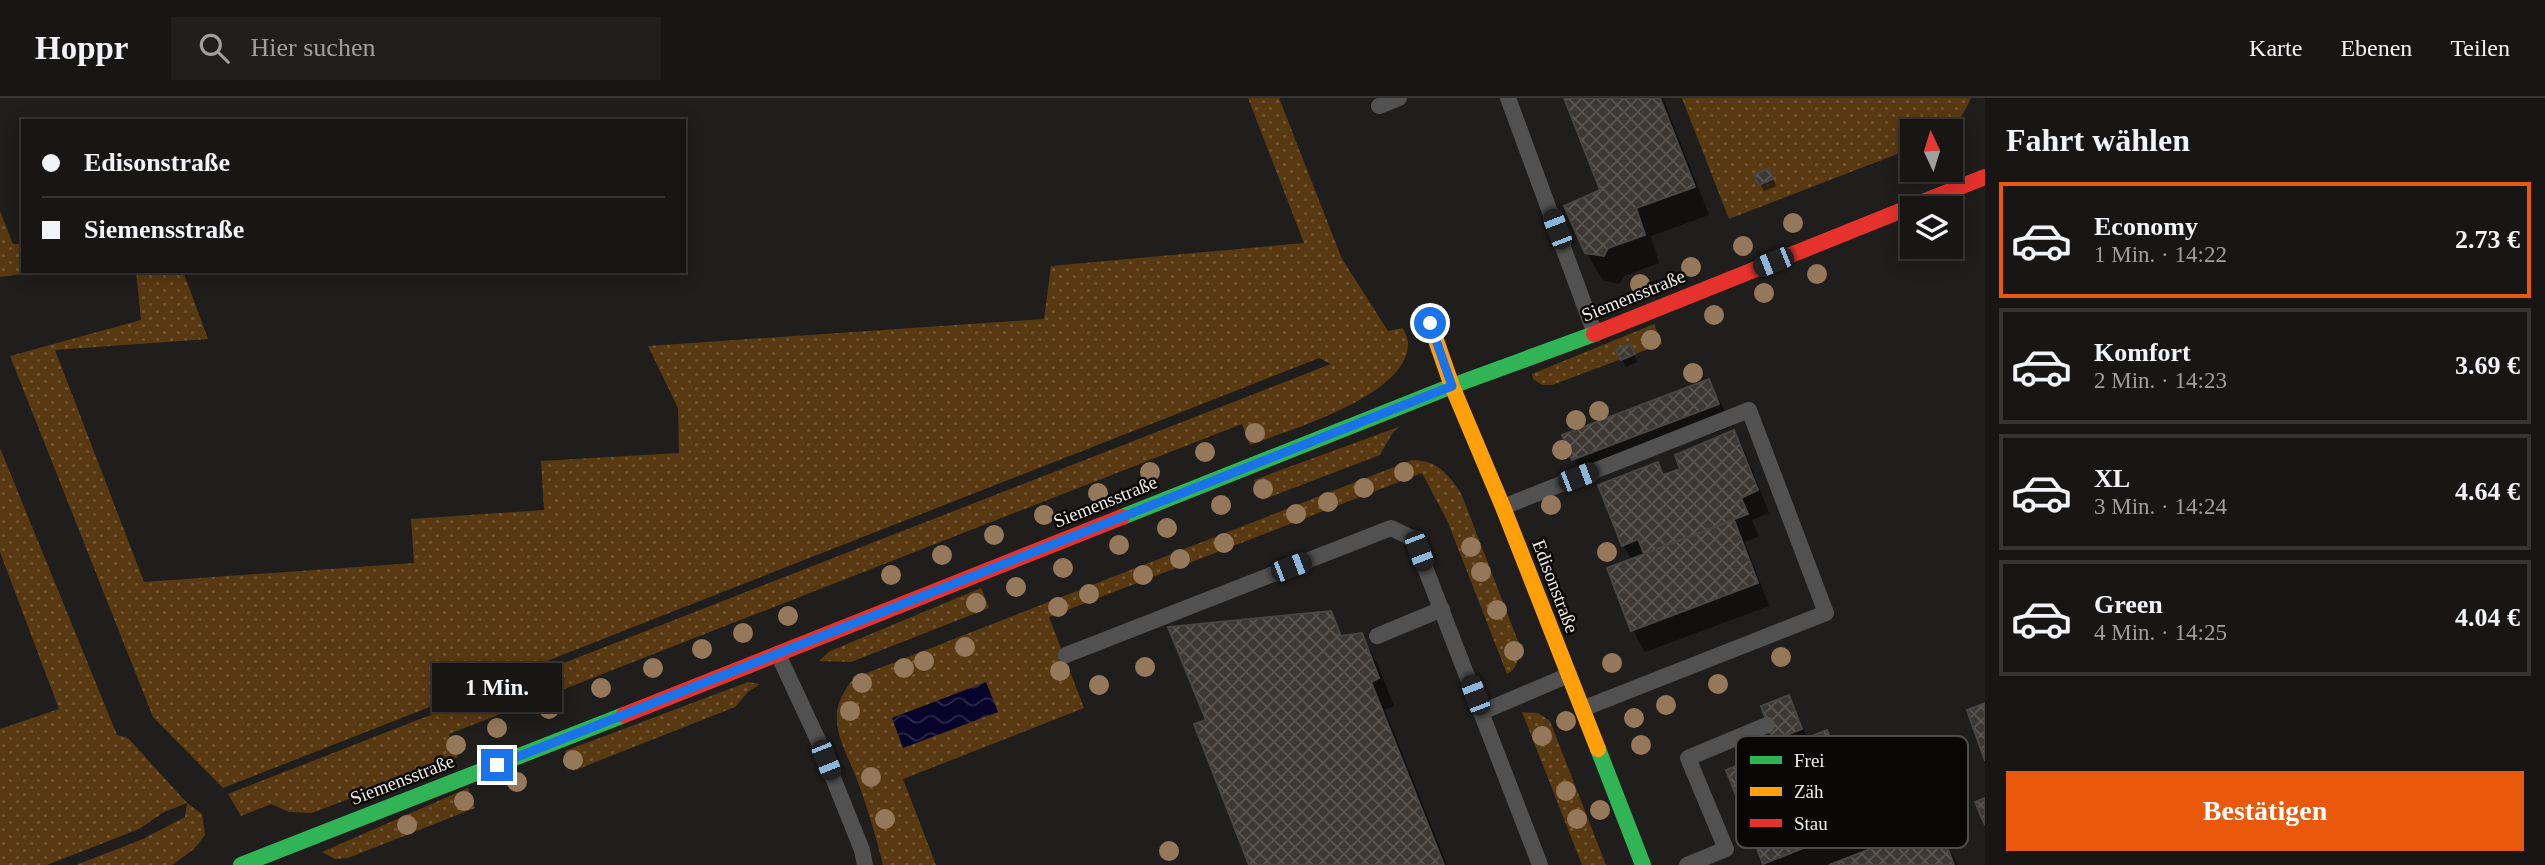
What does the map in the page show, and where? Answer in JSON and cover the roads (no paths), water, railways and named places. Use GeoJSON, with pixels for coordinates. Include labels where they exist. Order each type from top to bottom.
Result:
{"type":"FeatureCollection","features":[{"type":"Feature","properties":{"kind":"street","name":"Siemensstraße"},"geometry":{"type":"LineString","coordinates":[[241,865],[1452,386],[1595,334],[1985,177]]}},
{"type":"Feature","properties":{"kind":"street","name":"Edisonstraße"},"geometry":{"type":"LineString","coordinates":[[1430,323],[1452,386],[1503,506],[1643,865]]}},
{"type":"Feature","properties":{"kind":"lane"},"geometry":{"type":"LineString","coordinates":[[1379,106],[1399,98]]}},
{"type":"Feature","properties":{"kind":"lane"},"geometry":{"type":"LineString","coordinates":[[1508,98],[1595,334]]}},
{"type":"Feature","properties":{"kind":"lane"},"geometry":{"type":"LineString","coordinates":[[1503,506],[1749,410],[1826,613],[1581,709]]}},
{"type":"Feature","properties":{"kind":"lane"},"geometry":{"type":"LineString","coordinates":[[1066,655],[1391,528],[1414,539],[1540,865]]}},
{"type":"Feature","properties":{"kind":"lane"},"geometry":{"type":"LineString","coordinates":[[1377,636],[1442,609]]}},
{"type":"Feature","properties":{"kind":"lane"},"geometry":{"type":"LineString","coordinates":[[778,654],[817,738],[862,850],[865,865]]}},
{"type":"Feature","properties":{"kind":"lane"},"geometry":{"type":"LineString","coordinates":[[1482,712],[1569,675]]}},
{"type":"Feature","properties":{"kind":"lane"},"geometry":{"type":"LineString","coordinates":[[1741,736],[1768,725]]}},
{"type":"Feature","properties":{"kind":"lane"},"geometry":{"type":"LineString","coordinates":[[1687,865],[1726,849],[1688,758],[1736,738]]}},
{"type":"Feature","properties":{"kind":"water"},"geometry":{"type":"Polygon","coordinates":[[[986,682],[998,712],[903,748],[892,718],[986,682]]]}}]}
